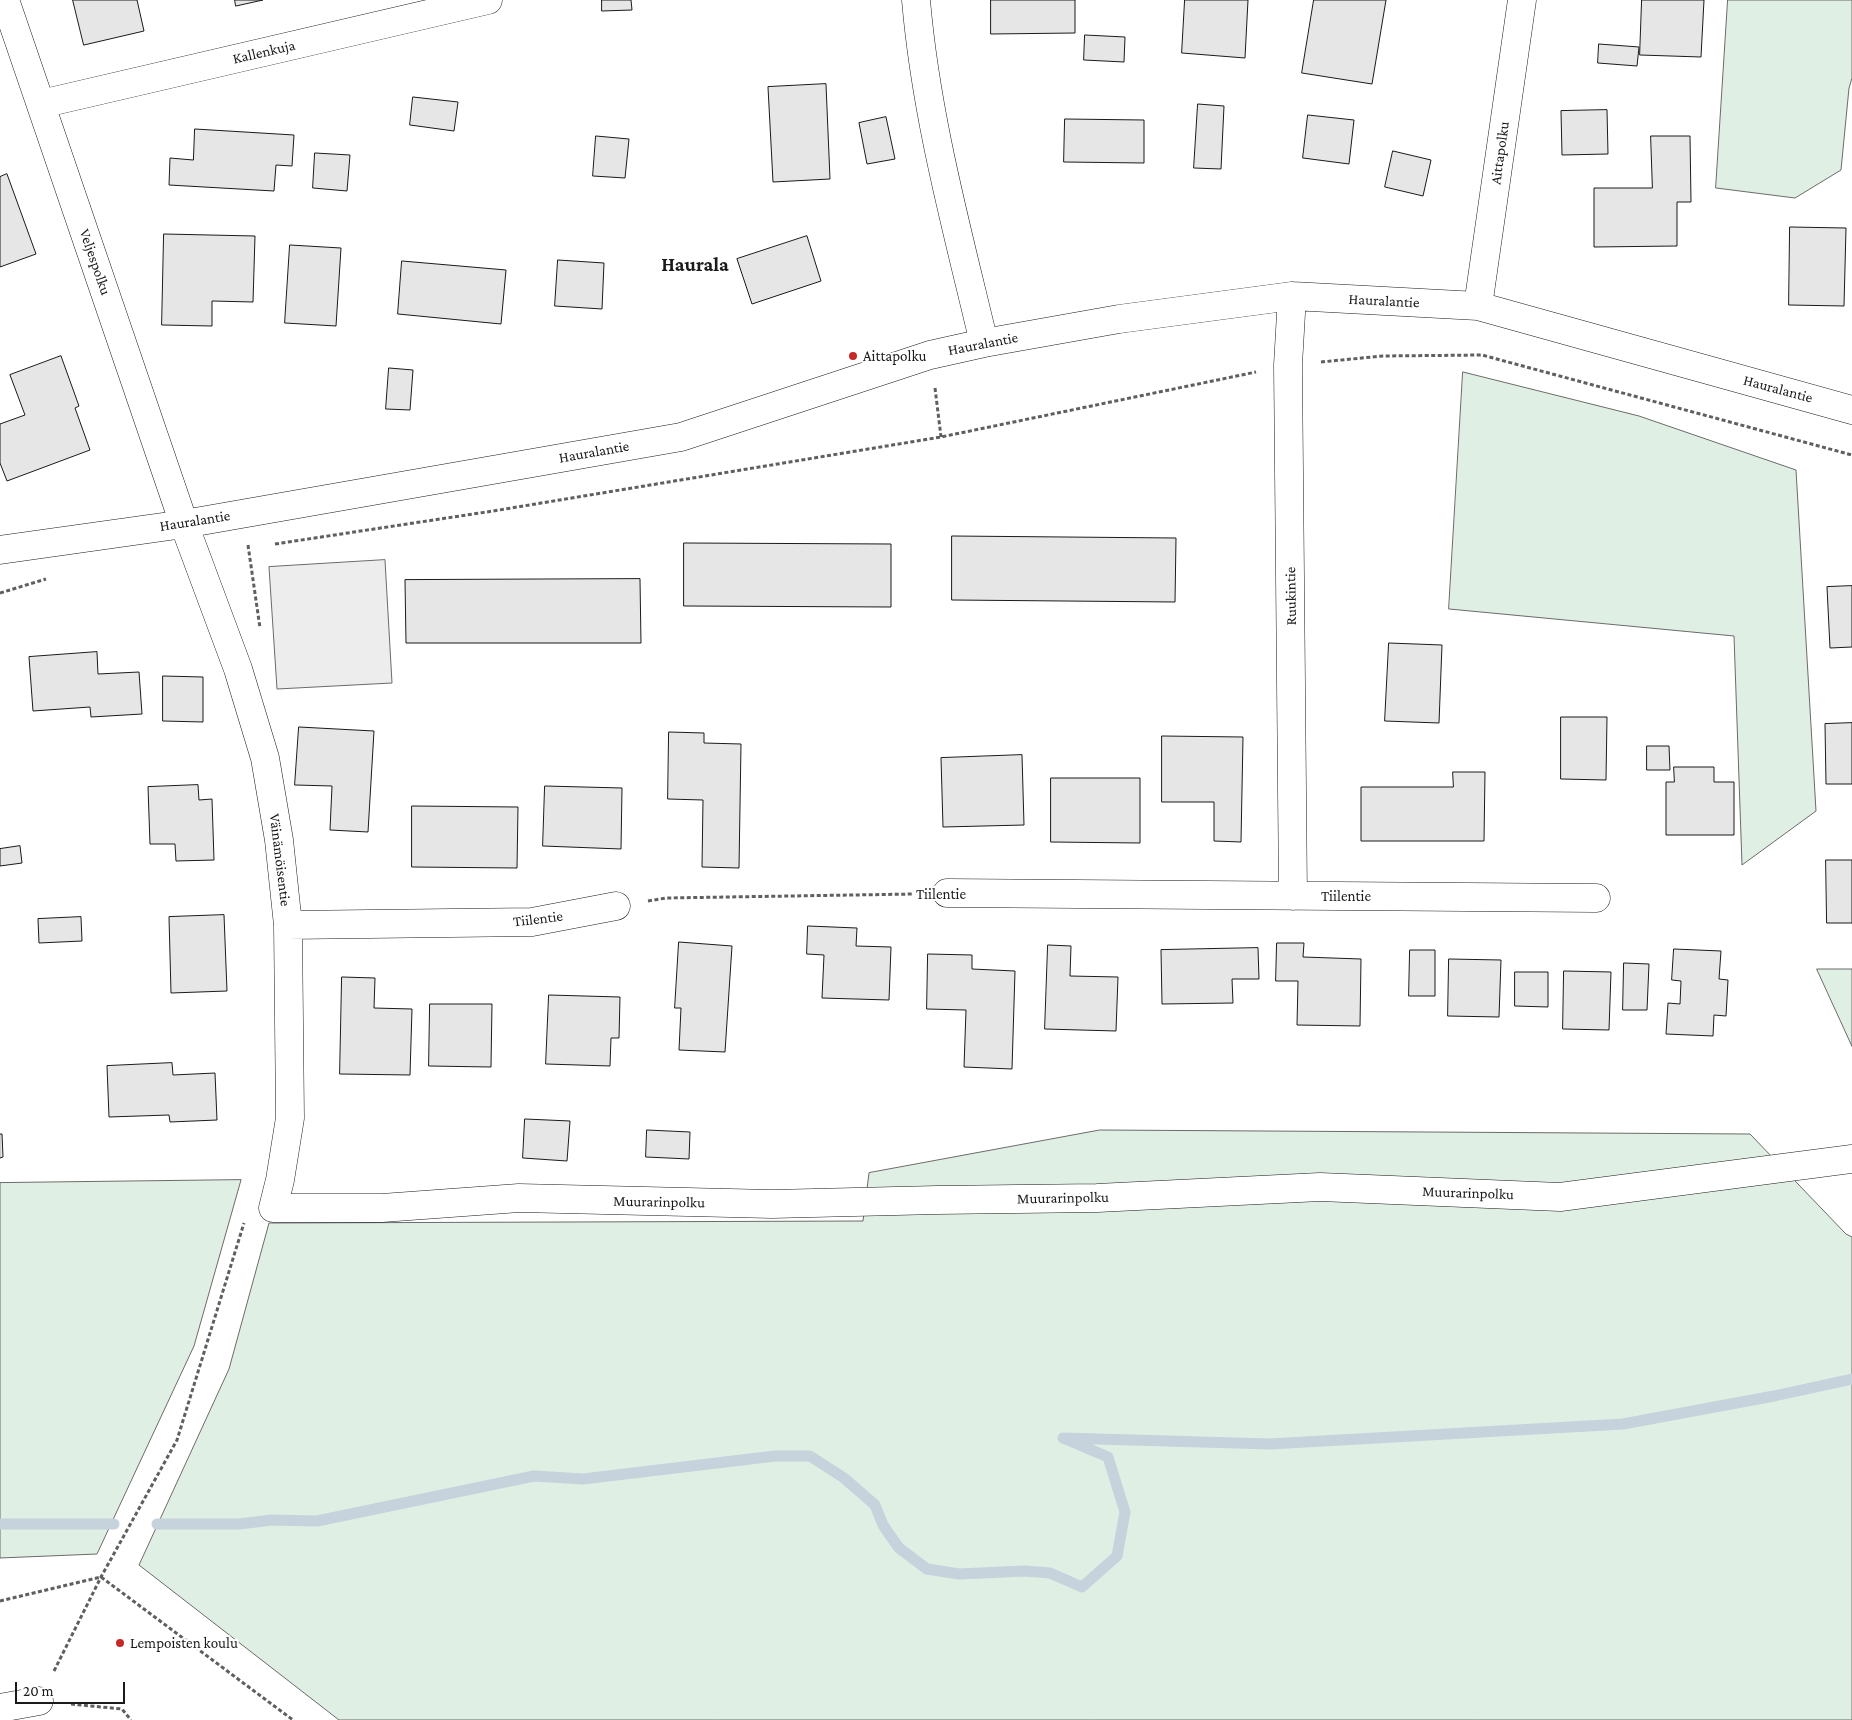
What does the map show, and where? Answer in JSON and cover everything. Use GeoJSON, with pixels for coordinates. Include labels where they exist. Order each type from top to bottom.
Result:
{"type":"FeatureCollection","features":[{"type":"Feature","properties":{"kind":"street","name":"Veljespolku"},"geometry":{"type":"LineString","coordinates":[[5,0],[184,524]]}},
{"type":"Feature","properties":{"kind":"street","name":"Kallenkuja"},"geometry":{"type":"LineString","coordinates":[[40,104],[488,0]]}},
{"type":"Feature","properties":{"kind":"street"},"geometry":{"type":"LineString","coordinates":[[916,0],[920,51],[938,148],[984,343]]}},
{"type":"Feature","properties":{"kind":"street","name":"Aittapolku"},"geometry":{"type":"LineString","coordinates":[[1478,306],[1522,0]]}},
{"type":"Feature","properties":{"kind":"street","name":"Hauralantie"},"geometry":{"type":"LineString","coordinates":[[0,550],[184,524],[682,437],[930,355],[984,343],[1119,319],[1292,296],[1478,306],[1852,410]]}},
{"type":"Feature","properties":{"kind":"street","name":"Ruukintie"},"geometry":{"type":"LineString","coordinates":[[1292,296],[1288,365],[1293,896]]}},
{"type":"Feature","properties":{"kind":"street","name":"Väinämöisentie"},"geometry":{"type":"LineString","coordinates":[[184,524],[238,670],[264,758],[279,840],[288,925],[290,1118],[280,1180],[273,1208]]}},
{"type":"Feature","properties":{"kind":"street","name":"Tiilentie"},"geometry":{"type":"LineString","coordinates":[[947,893],[1596,898]]}},
{"type":"Feature","properties":{"kind":"street","name":"Tiilentie"},"geometry":{"type":"LineString","coordinates":[[288,925],[532,922],[616,906]]}},
{"type":"Feature","properties":{"kind":"street","name":"Muurarinpolku"},"geometry":{"type":"LineString","coordinates":[[273,1208],[382,1208],[519,1198],[772,1204],[1097,1198],[1320,1187],[1560,1196],[1852,1159]]}},
{"type":"Feature","properties":{"kind":"street"},"geometry":{"type":"LineString","coordinates":[[0,1708],[39,1701]]}},
{"type":"Feature","properties":{"kind":"path"},"geometry":{"type":"LineString","coordinates":[[930,355],[941,438]]}},
{"type":"Feature","properties":{"kind":"path"},"geometry":{"type":"LineString","coordinates":[[268,546],[941,438],[1288,365],[1383,356],[1482,355],[1852,455]]}},
{"type":"Feature","properties":{"kind":"path"},"geometry":{"type":"LineString","coordinates":[[197,558],[258,547]]}},
{"type":"Feature","properties":{"kind":"path"},"geometry":{"type":"LineString","coordinates":[[248,548],[261,631]]}},
{"type":"Feature","properties":{"kind":"path"},"geometry":{"type":"LineString","coordinates":[[0,593],[48,579]]}},
{"type":"Feature","properties":{"kind":"path","name":"Tiilentie"},"geometry":{"type":"LineString","coordinates":[[616,906],[666,898],[947,893]]}},
{"type":"Feature","properties":{"kind":"path"},"geometry":{"type":"LineString","coordinates":[[131,1720],[122,1709],[39,1701],[101,1577],[176,1440],[247,1215],[259,1210],[273,1208]]}},
{"type":"Feature","properties":{"kind":"path"},"geometry":{"type":"LineString","coordinates":[[0,1601],[101,1577]]}},
{"type":"Feature","properties":{"kind":"path"},"geometry":{"type":"LineString","coordinates":[[101,1577],[293,1720]]}},
{"type":"Feature","properties":{"kind":"green space"},"geometry":{"type":"Polygon","coordinates":[[[1728,0],[1852,0],[1852,78],[1849,88],[1841,170],[1795,198],[1716,188],[1728,0]]]}},
{"type":"Feature","properties":{"kind":"green space"},"geometry":{"type":"Polygon","coordinates":[[[1463,372],[1639,416],[1796,470],[1816,811],[1742,865],[1734,636],[1449,609],[1463,372]]]}},
{"type":"Feature","properties":{"kind":"green space"},"geometry":{"type":"Polygon","coordinates":[[[1817,969],[1852,969],[1852,1046],[1817,969]]]}},
{"type":"Feature","properties":{"kind":"green space"},"geometry":{"type":"Polygon","coordinates":[[[1100,1130],[1750,1134],[1846,1234],[1852,1237],[1852,1720],[339,1720],[139,1565],[229,1369],[269,1223],[863,1221],[869,1173],[1100,1130]]]}},
{"type":"Feature","properties":{"kind":"green space"},"geometry":{"type":"Polygon","coordinates":[[[241,1180],[194,1346],[97,1554],[0,1558],[0,1183],[241,1180]]]}},
{"type":"Feature","properties":{"kind":"shaded area"},"geometry":{"type":"Polygon","coordinates":[[[385,560],[392,683],[277,689],[269,567],[385,560]]]}},
{"type":"Feature","properties":{"kind":"building"},"geometry":{"type":"Polygon","coordinates":[[[73,0],[137,0],[144,31],[84,45],[73,0]]]}},
{"type":"Feature","properties":{"kind":"building"},"geometry":{"type":"Polygon","coordinates":[[[235,0],[263,0],[236,6],[235,0]]]}},
{"type":"Feature","properties":{"kind":"building"},"geometry":{"type":"Polygon","coordinates":[[[602,0],[631,0],[632,10],[602,11],[602,0]]]}},
{"type":"Feature","properties":{"kind":"building"},"geometry":{"type":"Polygon","coordinates":[[[991,0],[1075,0],[1075,33],[991,34],[991,0]]]}},
{"type":"Feature","properties":{"kind":"building"},"geometry":{"type":"Polygon","coordinates":[[[1185,0],[1248,0],[1245,58],[1182,53],[1185,0]]]}},
{"type":"Feature","properties":{"kind":"building"},"geometry":{"type":"Polygon","coordinates":[[[1314,0],[1386,0],[1372,84],[1302,73],[1314,0]]]}},
{"type":"Feature","properties":{"kind":"building"},"geometry":{"type":"Polygon","coordinates":[[[1642,0],[1704,0],[1701,57],[1640,55],[1642,0]]]}},
{"type":"Feature","properties":{"kind":"building"},"geometry":{"type":"Polygon","coordinates":[[[1085,35],[1125,37],[1124,62],[1084,60],[1085,35]]]}},
{"type":"Feature","properties":{"kind":"building"},"geometry":{"type":"Polygon","coordinates":[[[1599,44],[1639,47],[1637,66],[1598,63],[1599,44]]]}},
{"type":"Feature","properties":{"kind":"building"},"geometry":{"type":"Polygon","coordinates":[[[826,84],[830,179],[773,182],[768,87],[826,84]]]}},
{"type":"Feature","properties":{"kind":"building"},"geometry":{"type":"Polygon","coordinates":[[[413,97],[458,102],[454,131],[410,125],[413,97]]]}},
{"type":"Feature","properties":{"kind":"building"},"geometry":{"type":"Polygon","coordinates":[[[1198,104],[1224,106],[1221,169],[1194,168],[1198,104]]]}},
{"type":"Feature","properties":{"kind":"building"},"geometry":{"type":"Polygon","coordinates":[[[1607,110],[1608,154],[1562,155],[1561,111],[1607,110]]]}},
{"type":"Feature","properties":{"kind":"building"},"geometry":{"type":"Polygon","coordinates":[[[1308,115],[1354,120],[1349,164],[1303,158],[1308,115]]]}},
{"type":"Feature","properties":{"kind":"building"},"geometry":{"type":"Polygon","coordinates":[[[886,117],[895,159],[867,164],[859,123],[886,117]]]}},
{"type":"Feature","properties":{"kind":"building"},"geometry":{"type":"Polygon","coordinates":[[[1065,119],[1144,120],[1144,163],[1064,162],[1065,119]]]}},
{"type":"Feature","properties":{"kind":"building"},"geometry":{"type":"Polygon","coordinates":[[[195,129],[294,135],[292,166],[276,165],[274,191],[169,185],[170,158],[193,160],[195,129]]]}},
{"type":"Feature","properties":{"kind":"building"},"geometry":{"type":"Polygon","coordinates":[[[596,136],[629,139],[625,178],[593,176],[596,136]]]}},
{"type":"Feature","properties":{"kind":"building"},"geometry":{"type":"Polygon","coordinates":[[[1651,136],[1690,136],[1691,202],[1677,202],[1677,246],[1594,247],[1594,188],[1652,188],[1651,136]]]}},
{"type":"Feature","properties":{"kind":"building"},"geometry":{"type":"Polygon","coordinates":[[[1393,151],[1431,160],[1423,196],[1385,187],[1393,151]]]}},
{"type":"Feature","properties":{"kind":"building"},"geometry":{"type":"Polygon","coordinates":[[[315,153],[350,155],[347,191],[313,188],[315,153]]]}},
{"type":"Feature","properties":{"kind":"building"},"geometry":{"type":"Polygon","coordinates":[[[7,174],[36,254],[0,267],[0,177],[7,174]]]}},
{"type":"Feature","properties":{"kind":"building"},"geometry":{"type":"Polygon","coordinates":[[[1790,227],[1846,228],[1844,306],[1789,305],[1790,227]]]}},
{"type":"Feature","properties":{"kind":"building"},"geometry":{"type":"Polygon","coordinates":[[[164,234],[255,236],[253,302],[212,301],[212,326],[162,325],[164,234]]]}},
{"type":"Feature","properties":{"kind":"building"},"geometry":{"type":"Polygon","coordinates":[[[807,236],[821,281],[752,304],[737,259],[807,236]]]}},
{"type":"Feature","properties":{"kind":"building"},"geometry":{"type":"Polygon","coordinates":[[[290,245],[341,248],[336,326],[285,323],[290,245]]]}},
{"type":"Feature","properties":{"kind":"building"},"geometry":{"type":"Polygon","coordinates":[[[558,260],[604,263],[602,309],[555,306],[558,260]]]}},
{"type":"Feature","properties":{"kind":"building"},"geometry":{"type":"Polygon","coordinates":[[[402,261],[506,270],[501,324],[398,314],[402,261]]]}},
{"type":"Feature","properties":{"kind":"building"},"geometry":{"type":"Polygon","coordinates":[[[61,356],[79,406],[75,408],[90,450],[7,481],[0,463],[0,424],[25,415],[10,375],[61,356]]]}},
{"type":"Feature","properties":{"kind":"building"},"geometry":{"type":"Polygon","coordinates":[[[389,368],[413,370],[410,410],[386,409],[389,368]]]}},
{"type":"Feature","properties":{"kind":"building"},"geometry":{"type":"Polygon","coordinates":[[[952,536],[1176,538],[1175,602],[952,600],[952,536]]]}},
{"type":"Feature","properties":{"kind":"building"},"geometry":{"type":"Polygon","coordinates":[[[684,543],[891,544],[891,607],[684,606],[684,543]]]}},
{"type":"Feature","properties":{"kind":"building"},"geometry":{"type":"Polygon","coordinates":[[[640,579],[641,643],[406,643],[405,580],[640,579]]]}},
{"type":"Feature","properties":{"kind":"building"},"geometry":{"type":"Polygon","coordinates":[[[1852,586],[1852,647],[1830,648],[1827,587],[1852,586]]]}},
{"type":"Feature","properties":{"kind":"building"},"geometry":{"type":"Polygon","coordinates":[[[1389,643],[1442,645],[1439,723],[1385,721],[1389,643]]]}},
{"type":"Feature","properties":{"kind":"building"},"geometry":{"type":"Polygon","coordinates":[[[97,652],[98,674],[139,672],[142,714],[91,717],[90,707],[33,711],[29,657],[97,652]]]}},
{"type":"Feature","properties":{"kind":"building"},"geometry":{"type":"Polygon","coordinates":[[[163,676],[203,677],[203,722],[163,721],[163,676]]]}},
{"type":"Feature","properties":{"kind":"building"},"geometry":{"type":"Polygon","coordinates":[[[1561,717],[1607,717],[1606,780],[1561,779],[1561,717]]]}},
{"type":"Feature","properties":{"kind":"building"},"geometry":{"type":"Polygon","coordinates":[[[1852,723],[1852,784],[1826,784],[1825,724],[1852,723]]]}},
{"type":"Feature","properties":{"kind":"building"},"geometry":{"type":"Polygon","coordinates":[[[299,727],[374,731],[368,832],[330,830],[332,786],[295,785],[299,727]]]}},
{"type":"Feature","properties":{"kind":"building"},"geometry":{"type":"Polygon","coordinates":[[[669,732],[704,733],[704,743],[741,744],[739,868],[702,867],[703,800],[668,799],[669,732]]]}},
{"type":"Feature","properties":{"kind":"building"},"geometry":{"type":"Polygon","coordinates":[[[1162,736],[1243,737],[1241,842],[1214,841],[1214,802],[1162,802],[1162,736]]]}},
{"type":"Feature","properties":{"kind":"building"},"geometry":{"type":"Polygon","coordinates":[[[1647,746],[1669,746],[1670,770],[1647,770],[1647,746]]]}},
{"type":"Feature","properties":{"kind":"building"},"geometry":{"type":"Polygon","coordinates":[[[1022,755],[1024,825],[943,827],[941,758],[1022,755]]]}},
{"type":"Feature","properties":{"kind":"building"},"geometry":{"type":"Polygon","coordinates":[[[1674,767],[1714,767],[1714,782],[1734,782],[1734,835],[1666,835],[1666,782],[1674,782],[1674,767]]]}},
{"type":"Feature","properties":{"kind":"building"},"geometry":{"type":"Polygon","coordinates":[[[1453,772],[1485,772],[1484,841],[1361,841],[1361,787],[1453,787],[1453,772]]]}},
{"type":"Feature","properties":{"kind":"building"},"geometry":{"type":"Polygon","coordinates":[[[1051,778],[1140,778],[1140,843],[1051,842],[1051,778]]]}},
{"type":"Feature","properties":{"kind":"building"},"geometry":{"type":"Polygon","coordinates":[[[198,785],[199,800],[212,799],[214,860],[176,861],[175,844],[150,844],[148,787],[198,785]]]}},
{"type":"Feature","properties":{"kind":"building"},"geometry":{"type":"Polygon","coordinates":[[[545,786],[622,788],[621,849],[543,846],[545,786]]]}},
{"type":"Feature","properties":{"kind":"building"},"geometry":{"type":"Polygon","coordinates":[[[412,806],[518,807],[517,868],[412,867],[412,806]]]}},
{"type":"Feature","properties":{"kind":"building"},"geometry":{"type":"Polygon","coordinates":[[[20,846],[22,863],[0,866],[0,849],[20,846]]]}},
{"type":"Feature","properties":{"kind":"building"},"geometry":{"type":"Polygon","coordinates":[[[1826,860],[1852,860],[1852,923],[1827,923],[1826,860]]]}},
{"type":"Feature","properties":{"kind":"building"},"geometry":{"type":"Polygon","coordinates":[[[224,915],[227,991],[171,993],[169,917],[224,915]]]}},
{"type":"Feature","properties":{"kind":"building"},"geometry":{"type":"Polygon","coordinates":[[[81,917],[82,941],[39,943],[38,919],[81,917]]]}},
{"type":"Feature","properties":{"kind":"building"},"geometry":{"type":"Polygon","coordinates":[[[808,926],[857,928],[856,946],[891,947],[889,1000],[822,998],[824,955],[807,954],[808,926]]]}},
{"type":"Feature","properties":{"kind":"building"},"geometry":{"type":"Polygon","coordinates":[[[679,942],[732,946],[725,1052],[679,1050],[681,1008],[675,1008],[679,942]]]}},
{"type":"Feature","properties":{"kind":"building"},"geometry":{"type":"Polygon","coordinates":[[[1277,943],[1304,943],[1303,957],[1361,959],[1360,1026],[1297,1025],[1298,981],[1276,981],[1277,943]]]}},
{"type":"Feature","properties":{"kind":"building"},"geometry":{"type":"Polygon","coordinates":[[[1048,945],[1071,946],[1070,976],[1118,977],[1116,1031],[1045,1029],[1048,945]]]}},
{"type":"Feature","properties":{"kind":"building"},"geometry":{"type":"Polygon","coordinates":[[[1258,948],[1259,979],[1232,979],[1233,1003],[1162,1004],[1161,950],[1258,948]]]}},
{"type":"Feature","properties":{"kind":"building"},"geometry":{"type":"Polygon","coordinates":[[[1674,949],[1721,951],[1719,979],[1728,980],[1726,1016],[1714,1015],[1713,1036],[1666,1034],[1668,1003],[1680,1004],[1681,981],[1672,980],[1674,949]]]}},
{"type":"Feature","properties":{"kind":"building"},"geometry":{"type":"Polygon","coordinates":[[[1410,950],[1435,950],[1435,996],[1409,996],[1410,950]]]}},
{"type":"Feature","properties":{"kind":"building"},"geometry":{"type":"Polygon","coordinates":[[[928,954],[972,955],[972,969],[1015,971],[1012,1069],[964,1067],[966,1010],[927,1009],[928,954]]]}},
{"type":"Feature","properties":{"kind":"building"},"geometry":{"type":"Polygon","coordinates":[[[1449,959],[1501,960],[1499,1017],[1448,1016],[1449,959]]]}},
{"type":"Feature","properties":{"kind":"building"},"geometry":{"type":"Polygon","coordinates":[[[1624,963],[1649,964],[1647,1010],[1623,1010],[1624,963]]]}},
{"type":"Feature","properties":{"kind":"building"},"geometry":{"type":"Polygon","coordinates":[[[1564,971],[1611,972],[1609,1030],[1563,1029],[1564,971]]]}},
{"type":"Feature","properties":{"kind":"building"},"geometry":{"type":"Polygon","coordinates":[[[1515,972],[1548,972],[1548,1007],[1515,1006],[1515,972]]]}},
{"type":"Feature","properties":{"kind":"building"},"geometry":{"type":"Polygon","coordinates":[[[342,977],[375,978],[374,1008],[412,1009],[410,1075],[340,1074],[342,977]]]}},
{"type":"Feature","properties":{"kind":"building"},"geometry":{"type":"Polygon","coordinates":[[[549,995],[620,997],[619,1038],[611,1038],[610,1066],[546,1064],[549,995]]]}},
{"type":"Feature","properties":{"kind":"building"},"geometry":{"type":"Polygon","coordinates":[[[430,1004],[492,1004],[491,1067],[429,1066],[430,1004]]]}},
{"type":"Feature","properties":{"kind":"building"},"geometry":{"type":"Polygon","coordinates":[[[172,1063],[173,1075],[215,1073],[217,1120],[170,1122],[169,1115],[109,1117],[107,1066],[172,1063]]]}},
{"type":"Feature","properties":{"kind":"building"},"geometry":{"type":"Polygon","coordinates":[[[525,1119],[570,1121],[567,1161],[523,1158],[525,1119]]]}},
{"type":"Feature","properties":{"kind":"building"},"geometry":{"type":"Polygon","coordinates":[[[647,1130],[690,1132],[689,1159],[646,1157],[647,1130]]]}},
{"type":"Feature","properties":{"kind":"building"},"geometry":{"type":"Polygon","coordinates":[[[0,1134],[2,1134],[3,1157],[0,1158],[0,1134]]]}},
{"type":"Feature","properties":{"kind":"waterway"},"geometry":{"type":"LineString","coordinates":[[157,1524],[239,1524],[272,1520],[317,1521],[534,1476],[583,1479],[775,1456],[810,1456],[844,1478],[875,1505],[883,1525],[899,1548],[927,1569],[959,1574],[1025,1571],[1050,1573],[1082,1587],[1117,1556],[1125,1512],[1108,1457],[1063,1438],[1270,1444],[1623,1424],[1774,1396],[1852,1379]]}},
{"type":"Feature","properties":{"kind":"waterway"},"geometry":{"type":"LineString","coordinates":[[0,1524],[114,1524]]}},
{"type":"Feature","properties":{"kind":"place","name":"Aittapolku"},"geometry":{"type":"Point","coordinates":[853,356]}},
{"type":"Feature","properties":{"kind":"place","name":"Lempoisten koulu"},"geometry":{"type":"Point","coordinates":[120,1643]}},
{"type":"Feature","properties":{"kind":"district","name":"Haurala"},"geometry":{"type":"Point","coordinates":[695,265]}}]}
